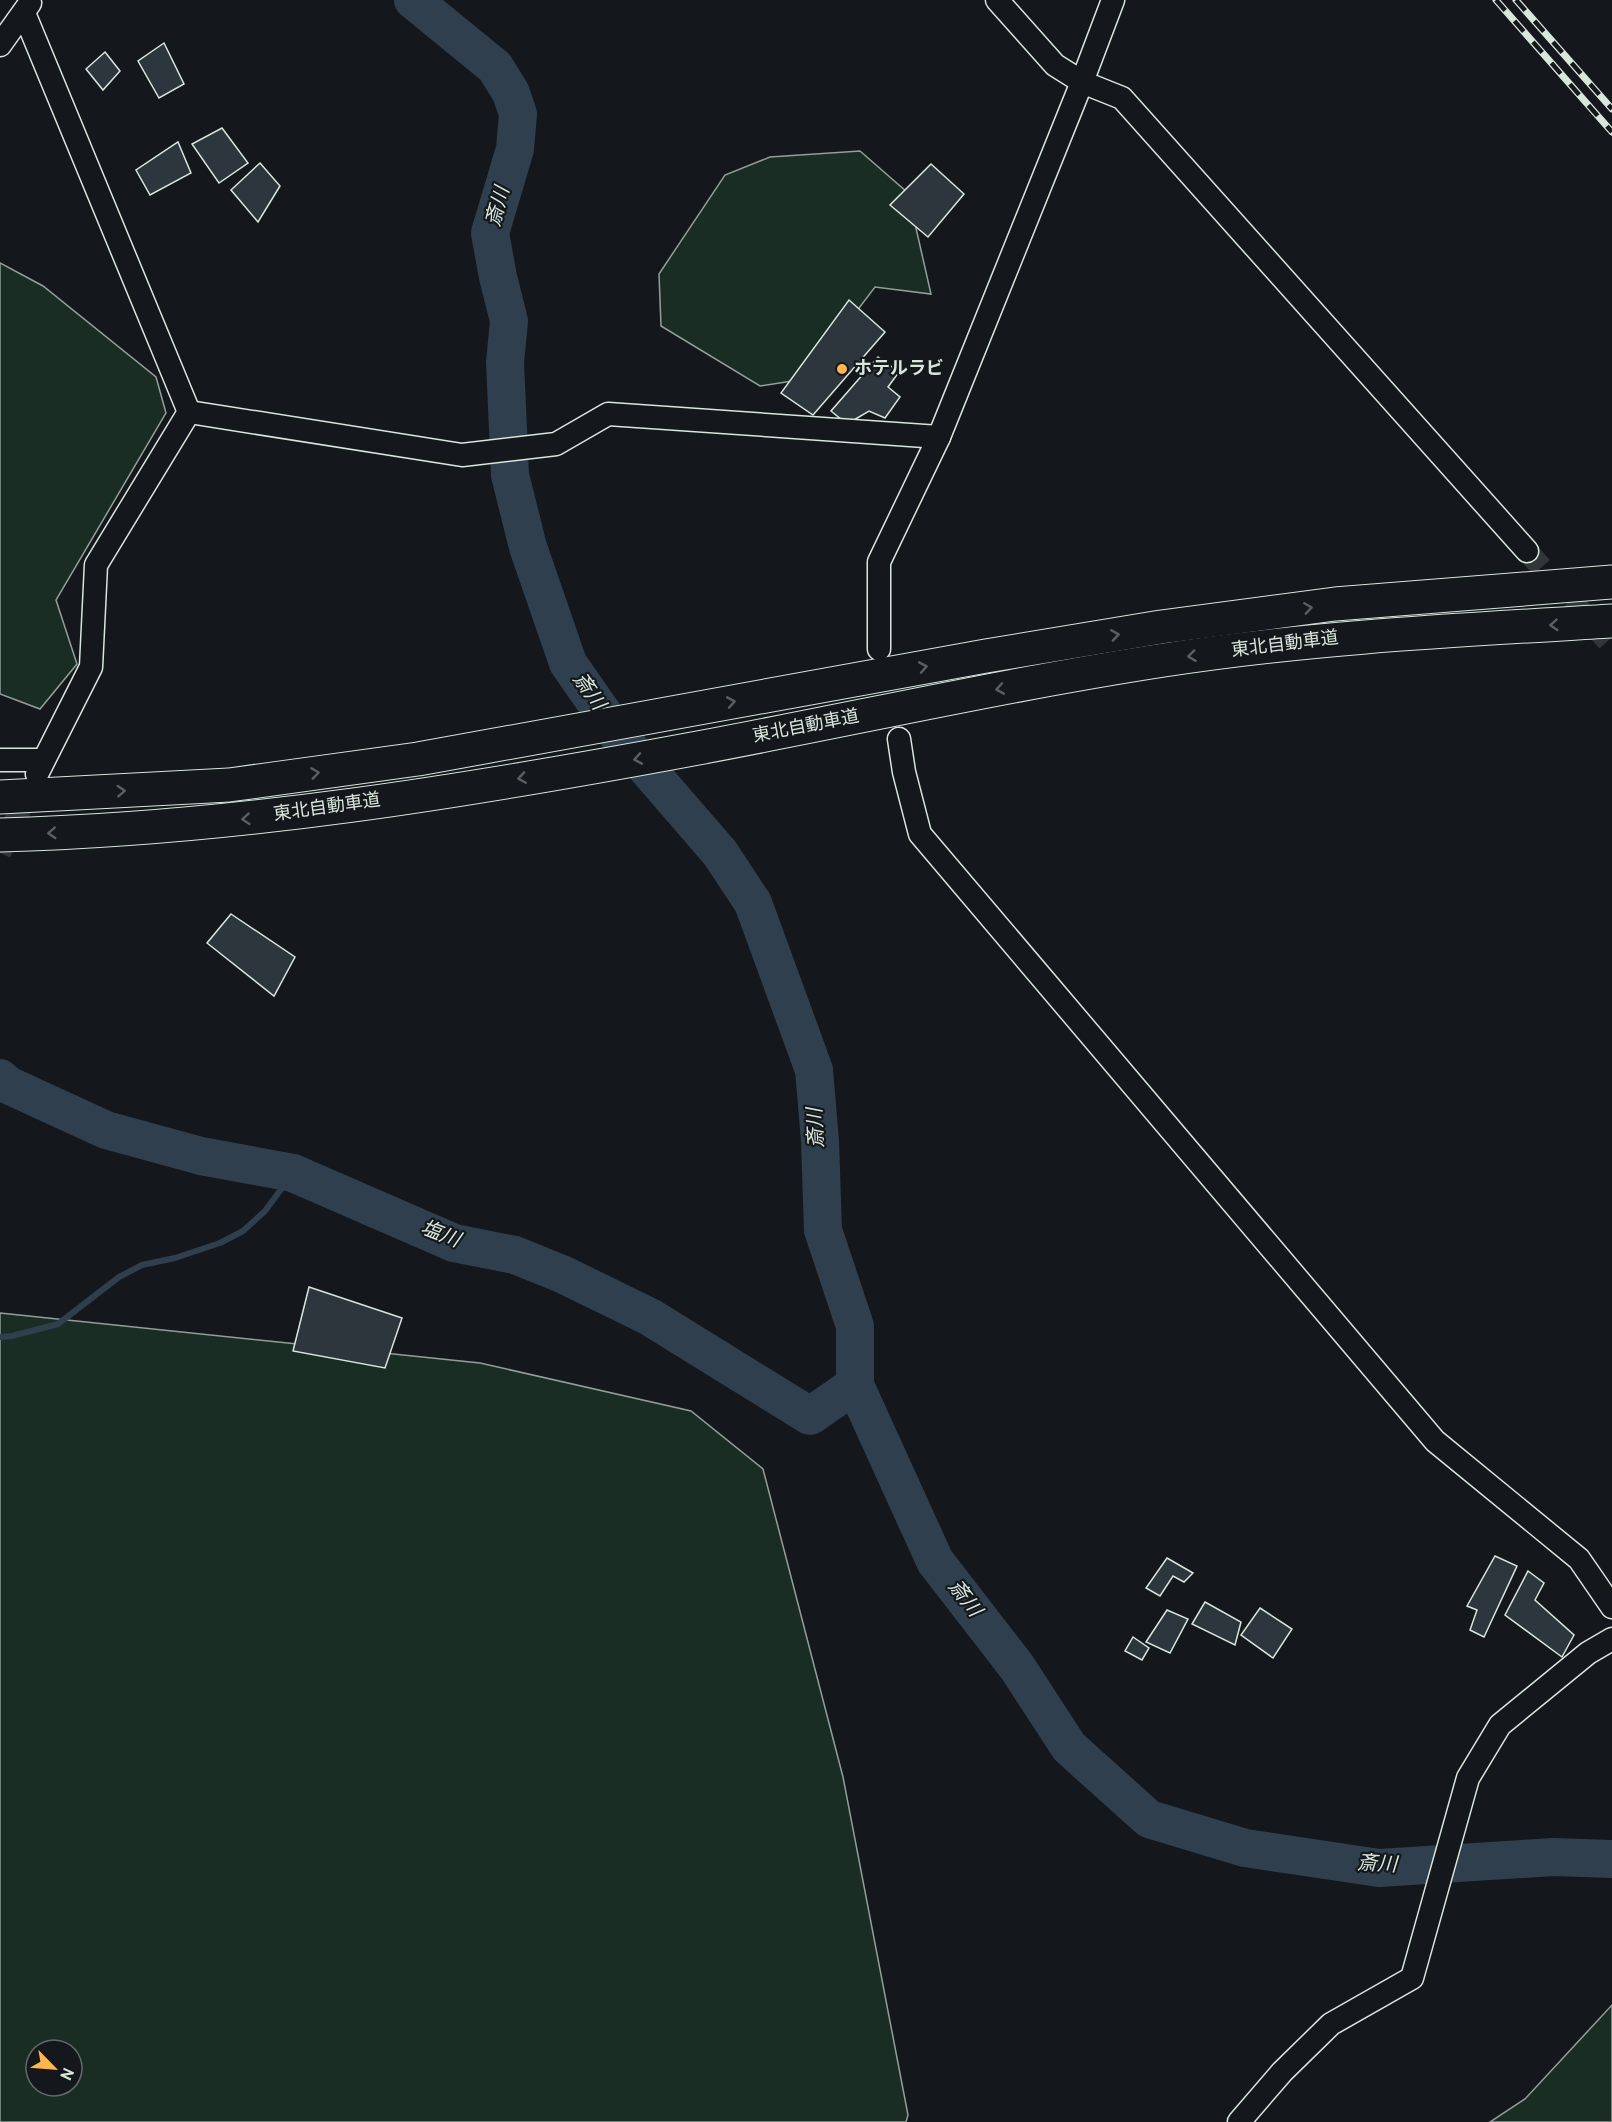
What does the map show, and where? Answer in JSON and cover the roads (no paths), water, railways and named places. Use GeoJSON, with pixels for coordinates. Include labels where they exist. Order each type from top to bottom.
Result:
{"type":"FeatureCollection","features":[{"type":"Feature","properties":{"kind":"highway","name":"東北自動車道"},"geometry":{"type":"LineString","coordinates":[[0,797],[229,785],[418,759],[986,656],[1161,627],[1335,604],[1612,582]]}},
{"type":"Feature","properties":{"kind":"highway","name":"東北自動車道"},"geometry":{"type":"LineString","coordinates":[[0,835],[138,829],[270,817],[421,795],[696,749],[1166,659],[1340,638],[1612,621]]}},
{"type":"Feature","properties":{"kind":"street"},"geometry":{"type":"LineString","coordinates":[[997,0],[1055,65],[1082,82],[1122,98],[1527,551]]}},
{"type":"Feature","properties":{"kind":"street"},"geometry":{"type":"LineString","coordinates":[[879,649],[879,562],[939,437],[1113,0]]}},
{"type":"Feature","properties":{"kind":"street"},"geometry":{"type":"LineString","coordinates":[[0,45],[28,7]]}},
{"type":"Feature","properties":{"kind":"street"},"geometry":{"type":"LineString","coordinates":[[28,7],[189,412]]}},
{"type":"Feature","properties":{"kind":"street"},"geometry":{"type":"LineString","coordinates":[[189,412],[462,455],[556,444],[608,414],[939,437]]}},
{"type":"Feature","properties":{"kind":"street"},"geometry":{"type":"LineString","coordinates":[[0,760],[40,767],[91,667],[96,565],[189,412]]}},
{"type":"Feature","properties":{"kind":"street"},"geometry":{"type":"LineString","coordinates":[[898,739],[920,834],[1435,1442],[1579,1559],[1612,1607]]}},
{"type":"Feature","properties":{"kind":"street"},"geometry":{"type":"LineString","coordinates":[[1239,2122],[1282,2072],[1330,2024],[1412,1978],[1468,1778],[1500,1725],[1588,1653],[1612,1639]]}},
{"type":"Feature","properties":{"kind":"waterway","name":"斎川"},"geometry":{"type":"LineString","coordinates":[[413,0],[495,67],[511,93],[518,114],[515,149],[490,233],[509,321],[505,362],[510,475],[528,547],[568,663],[618,735],[720,853],[753,903],[814,1070],[820,1141],[823,1230],[855,1326],[855,1385],[935,1561],[1017,1667],[1069,1747],[1149,1819],[1245,1848],[1379,1868],[1554,1857],[1612,1859]]}},
{"type":"Feature","properties":{"kind":"waterway","name":"塩川"},"geometry":{"type":"LineString","coordinates":[[0,1078],[8,1085],[106,1130],[201,1156],[293,1173],[454,1243],[515,1255],[562,1274],[650,1317],[810,1416],[855,1385]]}},
{"type":"Feature","properties":{"kind":"waterway"},"geometry":{"type":"LineString","coordinates":[[0,1337],[58,1324],[119,1277],[142,1265],[175,1258],[220,1243],[243,1231],[265,1211],[293,1173]]}},
{"type":"Feature","properties":{"kind":"tunnel"},"geometry":{"type":"LineString","coordinates":[[1527,551],[1612,646]]}},
{"type":"Feature","properties":{"kind":"tunnel"},"geometry":{"type":"LineString","coordinates":[[0,853],[31,786]]}},
{"type":"Feature","properties":{"kind":"railway"},"geometry":{"type":"LineString","coordinates":[[1496,0],[1612,132]]}},
{"type":"Feature","properties":{"kind":"railway"},"geometry":{"type":"LineString","coordinates":[[1516,0],[1612,109]]}},
{"type":"Feature","properties":{"kind":"place","name":"ホテルラビ"},"geometry":{"type":"Point","coordinates":[842,369]}}]}
